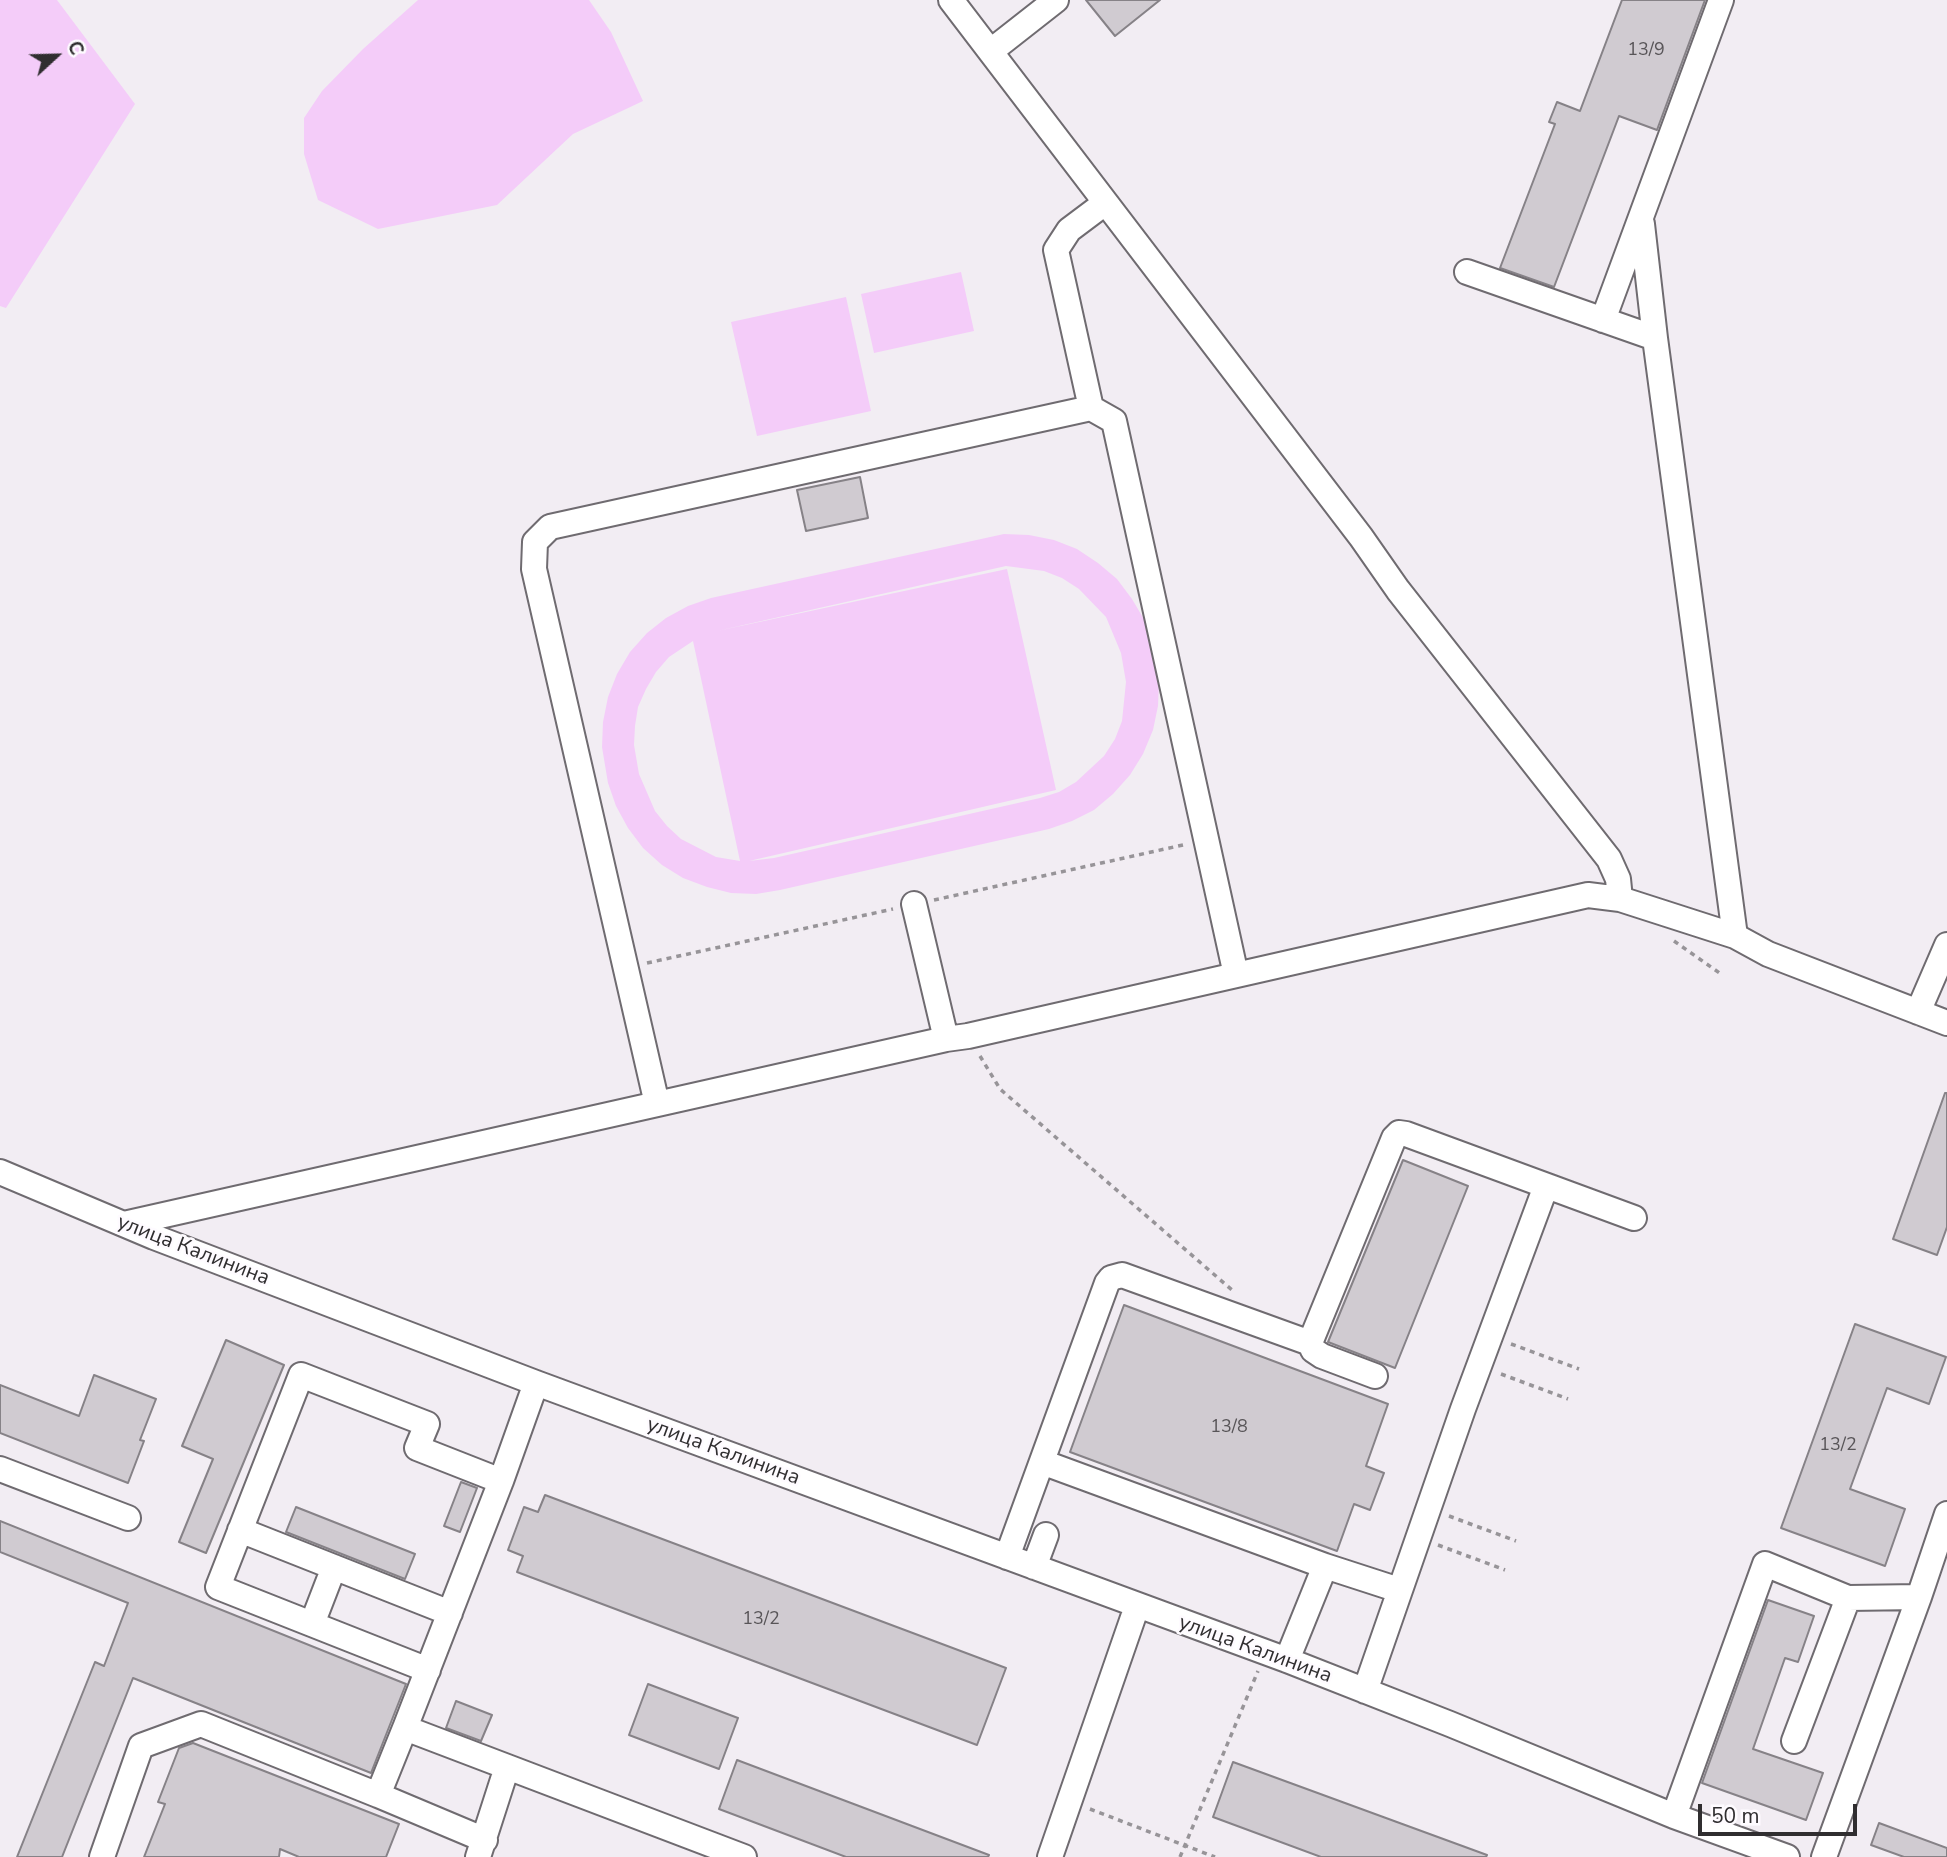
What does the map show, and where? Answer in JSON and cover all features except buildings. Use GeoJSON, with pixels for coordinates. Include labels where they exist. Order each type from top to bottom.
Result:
{"type":"FeatureCollection","features":[{"type":"Feature","properties":{"kind":"lane"},"geometry":{"type":"LineString","coordinates":[[951,0],[1361,537],[1398,590],[1609,859],[1618,879],[1620,899]]}},
{"type":"Feature","properties":{"kind":"lane"},"geometry":{"type":"LineString","coordinates":[[991,51],[1056,0]]}},
{"type":"Feature","properties":{"kind":"lane"},"geometry":{"type":"LineString","coordinates":[[1603,320],[1721,0]]}},
{"type":"Feature","properties":{"kind":"lane"},"geometry":{"type":"LineString","coordinates":[[1091,408],[1056,250],[1069,230],[1105,203]]}},
{"type":"Feature","properties":{"kind":"lane"},"geometry":{"type":"LineString","coordinates":[[1641,217],[1735,936]]}},
{"type":"Feature","properties":{"kind":"lane"},"geometry":{"type":"LineString","coordinates":[[1467,272],[1655,338]]}},
{"type":"Feature","properties":{"kind":"lane"},"geometry":{"type":"LineString","coordinates":[[657,1104],[534,569],[535,542],[550,527],[1091,408],[1114,421],[1236,975]]}},
{"type":"Feature","properties":{"kind":"lane"},"geometry":{"type":"LineString","coordinates":[[124,1224],[1588,894],[1620,899],[1735,936],[1768,954],[1947,1023]]}},
{"type":"Feature","properties":{"kind":"lane"},"geometry":{"type":"LineString","coordinates":[[914,904],[957,1038]]}},
{"type":"Feature","properties":{"kind":"lane"},"geometry":{"type":"LineString","coordinates":[[1918,1012],[1947,944]]}},
{"type":"Feature","properties":{"kind":"lane"},"geometry":{"type":"LineString","coordinates":[[1375,1376],[1322,1356],[1313,1350],[1310,1342],[1394,1138],[1399,1133],[1634,1218]]}},
{"type":"Feature","properties":{"kind":"lane","name":"улица Калинина"},"geometry":{"type":"LineString","coordinates":[[0,1172],[124,1224],[536,1383],[1276,1657],[1450,1724],[1674,1816],[1787,1857]]}},
{"type":"Feature","properties":{"kind":"lane"},"geometry":{"type":"LineString","coordinates":[[1365,1691],[1479,1365],[1546,1186]]}},
{"type":"Feature","properties":{"kind":"lane"},"geometry":{"type":"LineString","coordinates":[[1007,1557],[1107,1283],[1115,1276],[1134,1279],[1310,1342]]}},
{"type":"Feature","properties":{"kind":"lane"},"geometry":{"type":"LineString","coordinates":[[428,1670],[218,1587],[301,1374],[427,1424],[417,1448],[501,1481]]}},
{"type":"Feature","properties":{"kind":"lane"},"geometry":{"type":"LineString","coordinates":[[378,1795],[501,1481],[536,1383]]}},
{"type":"Feature","properties":{"kind":"lane"},"geometry":{"type":"LineString","coordinates":[[1042,1462],[1325,1566],[1399,1590]]}},
{"type":"Feature","properties":{"kind":"lane"},"geometry":{"type":"LineString","coordinates":[[0,1469],[128,1518]]}},
{"type":"Feature","properties":{"kind":"lane"},"geometry":{"type":"LineString","coordinates":[[1824,1857],[1947,1514]]}},
{"type":"Feature","properties":{"kind":"lane"},"geometry":{"type":"LineString","coordinates":[[240,1530],[450,1613]]}},
{"type":"Feature","properties":{"kind":"lane"},"geometry":{"type":"LineString","coordinates":[[1034,1567],[1046,1535]]}},
{"type":"Feature","properties":{"kind":"lane"},"geometry":{"type":"LineString","coordinates":[[1674,1816],[1765,1564],[1848,1598],[1919,1597]]}},
{"type":"Feature","properties":{"kind":"lane"},"geometry":{"type":"LineString","coordinates":[[1276,1657],[1325,1566]]}},
{"type":"Feature","properties":{"kind":"lane"},"geometry":{"type":"LineString","coordinates":[[312,1624],[334,1567]]}},
{"type":"Feature","properties":{"kind":"lane"},"geometry":{"type":"LineString","coordinates":[[1794,1741],[1848,1598]]}},
{"type":"Feature","properties":{"kind":"lane"},"geometry":{"type":"LineString","coordinates":[[1050,1857],[1137,1606]]}},
{"type":"Feature","properties":{"kind":"lane"},"geometry":{"type":"LineString","coordinates":[[102,1857],[141,1746],[201,1724],[378,1795],[481,1848],[507,1767]]}},
{"type":"Feature","properties":{"kind":"lane"},"geometry":{"type":"LineString","coordinates":[[405,1728],[744,1857]]}},
{"type":"Feature","properties":{"kind":"path"},"geometry":{"type":"LineString","coordinates":[[957,1038],[1000,1089],[1239,1296]]}},
{"type":"Feature","properties":{"kind":"path"},"geometry":{"type":"LineString","coordinates":[[1490,1336],[1579,1369]]}},
{"type":"Feature","properties":{"kind":"path"},"geometry":{"type":"LineString","coordinates":[[1479,1365],[1568,1399]]}},
{"type":"Feature","properties":{"kind":"path"},"geometry":{"type":"LineString","coordinates":[[1428,1509],[1516,1541]]}},
{"type":"Feature","properties":{"kind":"path"},"geometry":{"type":"LineString","coordinates":[[1418,1537],[1505,1570]]}},
{"type":"Feature","properties":{"kind":"path"},"geometry":{"type":"LineString","coordinates":[[1181,1857],[1276,1657]]}},
{"type":"Feature","properties":{"kind":"path"},"geometry":{"type":"LineString","coordinates":[[1068,1801],[1215,1857]]}},
{"type":"Feature","properties":{"kind":"shaded area"},"geometry":{"type":"Polygon","coordinates":[[[0,0],[57,0],[135,104],[6,308],[0,306],[0,0]]]}},
{"type":"Feature","properties":{"kind":"shaded area"},"geometry":{"type":"Polygon","coordinates":[[[418,0],[589,0],[611,32],[643,101],[573,134],[497,205],[378,229],[318,200],[304,154],[304,118],[322,91],[363,49],[418,0]]]}},
{"type":"Feature","properties":{"kind":"shaded area"},"geometry":{"type":"Polygon","coordinates":[[[961,272],[974,331],[874,353],[861,294],[961,272]]]}},
{"type":"Feature","properties":{"kind":"shaded area"},"geometry":{"type":"Polygon","coordinates":[[[846,297],[871,411],[757,436],[731,322],[846,297]]]}},
{"type":"Feature","properties":{"kind":"shaded area"},"geometry":{"type":"Polygon","coordinates":[[[1004,534],[1054,540],[1077,549],[1117,579],[1145,621],[1159,680],[1158,706],[1153,730],[1130,775],[1094,810],[1072,821],[1049,829],[780,890],[756,894],[731,893],[707,887],[683,878],[662,865],[643,848],[628,828],[608,783],[602,747],[608,697],[630,652],[647,633],[666,618],[711,598],[1004,534]],[[1006,566],[717,631],[1007,569],[1056,790],[749,861],[774,858],[1040,798],[1059,792],[1076,782],[1104,756],[1122,721],[1126,682],[1121,653],[1106,617],[1079,589],[1062,578],[1044,571],[1006,566]],[[693,641],[669,657],[656,672],[638,707],[634,745],[639,774],[655,811],[681,839],[716,857],[740,861],[693,641]]]}}]}
